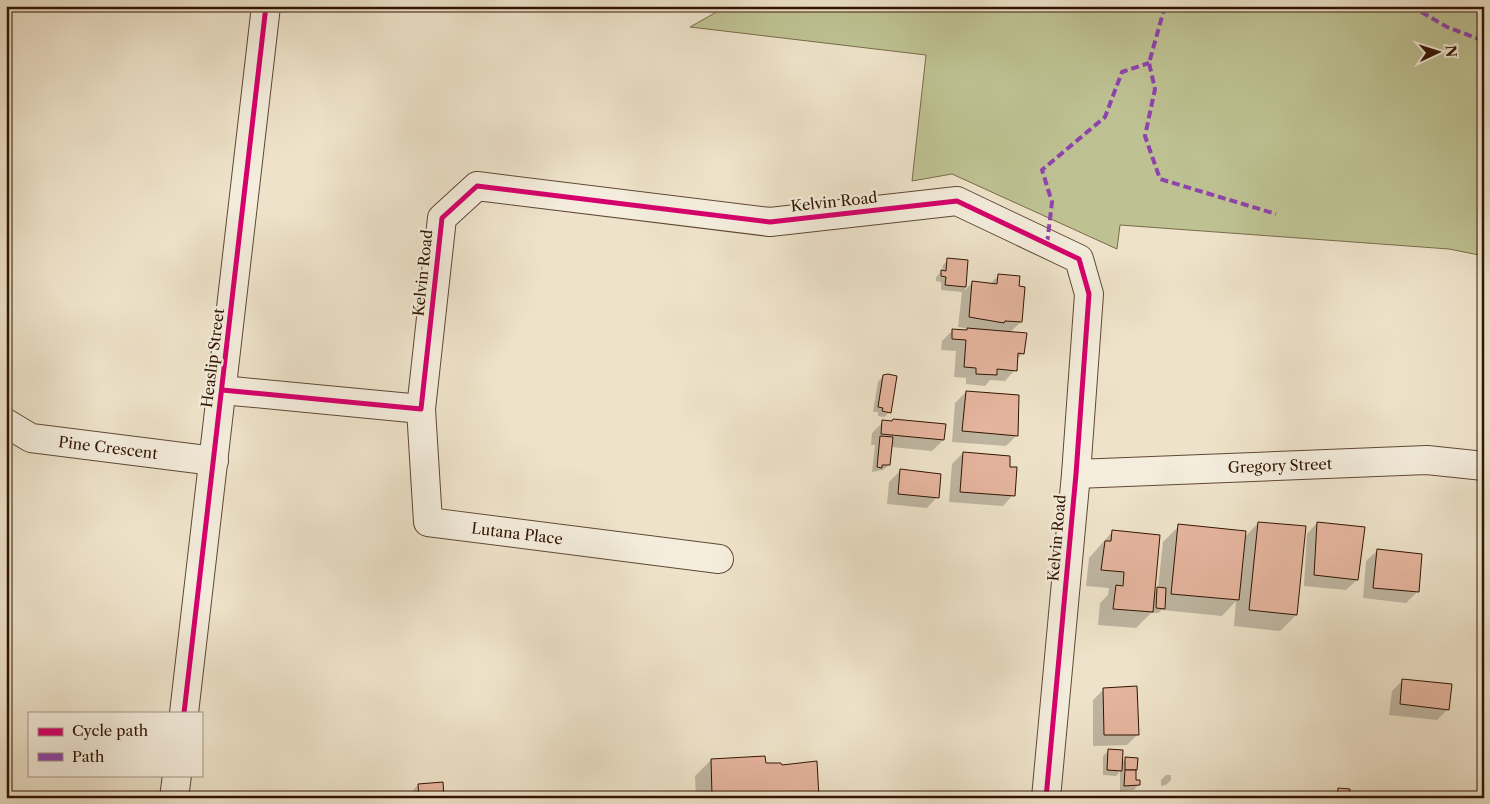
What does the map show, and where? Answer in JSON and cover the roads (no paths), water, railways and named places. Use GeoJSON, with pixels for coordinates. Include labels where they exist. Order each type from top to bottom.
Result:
{"type":"FeatureCollection","features":[{"type":"Feature","properties":{"kind":"street","name":"Heaslip Street"},"geometry":{"type":"LineString","coordinates":[[184,712],[266,6]]}},
{"type":"Feature","properties":{"kind":"street","name":"Kelvin Road"},"geometry":{"type":"LineString","coordinates":[[420,409],[442,218],[477,186],[770,222],[958,202],[1079,258],[1090,294],[1076,474],[1046,798]]}},
{"type":"Feature","properties":{"kind":"street"},"geometry":{"type":"LineString","coordinates":[[222,390],[420,409]]}},
{"type":"Feature","properties":{"kind":"street","name":"Lutana Place"},"geometry":{"type":"LineString","coordinates":[[420,409],[428,522],[719,559]]}},
{"type":"Feature","properties":{"kind":"street","name":"Pine Crescent"},"geometry":{"type":"LineString","coordinates":[[6,423],[30,438],[214,461]]}},
{"type":"Feature","properties":{"kind":"street","name":"Gregory Street"},"geometry":{"type":"LineString","coordinates":[[1076,474],[1427,460],[1484,466]]}},
{"type":"Feature","properties":{"kind":"street"},"geometry":{"type":"LineString","coordinates":[[174,798],[177,776]]}}]}
